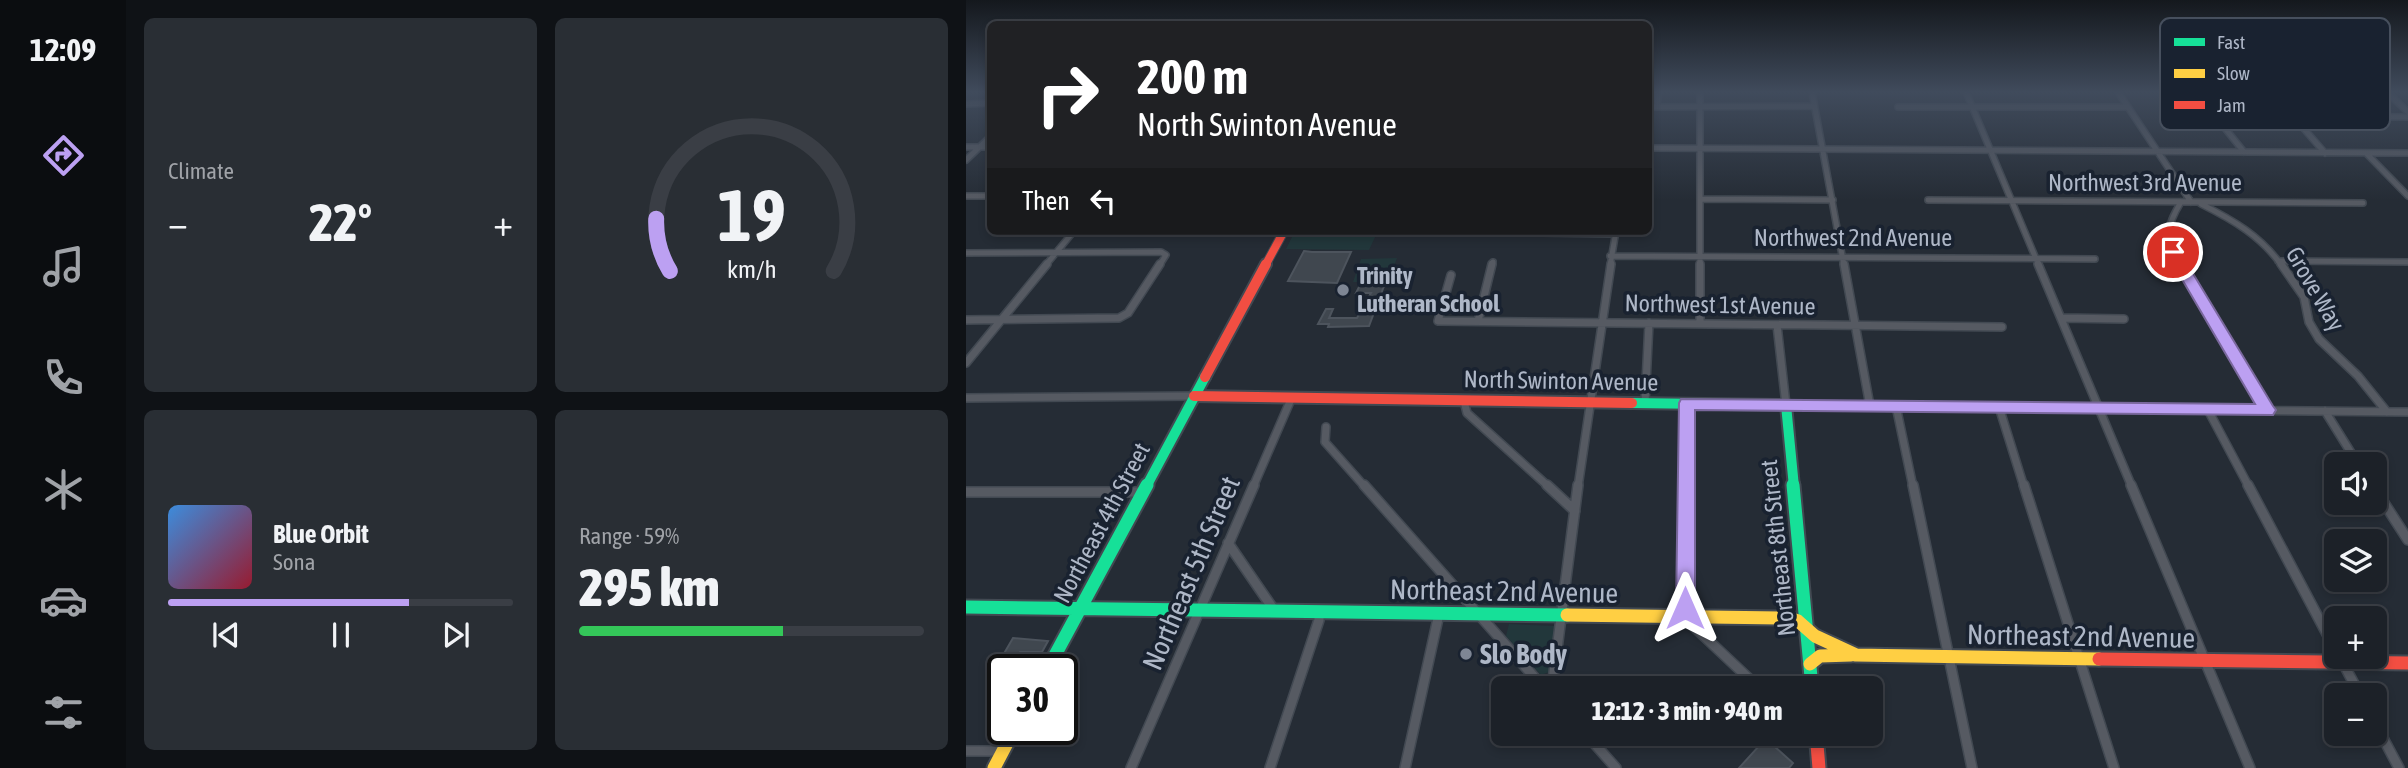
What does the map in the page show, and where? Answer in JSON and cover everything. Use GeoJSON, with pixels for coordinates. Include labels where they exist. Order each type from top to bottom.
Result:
{"type":"FeatureCollection","features":[{"type":"Feature","properties":{"kind":"street"},"geometry":{"type":"LineString","coordinates":[[1700,128],[1700,324]]}},
{"type":"Feature","properties":{"kind":"street"},"geometry":{"type":"LineString","coordinates":[[1819,128],[1870,406]]}},
{"type":"Feature","properties":{"kind":"street"},"geometry":{"type":"LineString","coordinates":[[1981,128],[2250,768]]}},
{"type":"Feature","properties":{"kind":"street"},"geometry":{"type":"LineString","coordinates":[[2142,128],[2194,202]]}},
{"type":"Feature","properties":{"kind":"street"},"geometry":{"type":"LineString","coordinates":[[2226,130],[2244,152]]}},
{"type":"Feature","properties":{"kind":"street"},"geometry":{"type":"LineString","coordinates":[[2306,130],[2325,153]]}},
{"type":"Feature","properties":{"kind":"street"},"geometry":{"type":"LineString","coordinates":[[966,160],[987,140]]}},
{"type":"Feature","properties":{"kind":"street"},"geometry":{"type":"LineString","coordinates":[[966,147],[987,147]]}},
{"type":"Feature","properties":{"kind":"street"},"geometry":{"type":"LineString","coordinates":[[1652,148],[2408,153]]}},
{"type":"Feature","properties":{"kind":"street"},"geometry":{"type":"LineString","coordinates":[[2366,153],[2408,196]]}},
{"type":"Feature","properties":{"kind":"street"},"geometry":{"type":"LineString","coordinates":[[966,196],[987,196]]}},
{"type":"Feature","properties":{"kind":"street"},"geometry":{"type":"LineString","coordinates":[[1700,199],[1833,200]]}},
{"type":"Feature","properties":{"kind":"street","name":"Northwest 3rd Avenue"},"geometry":{"type":"LineString","coordinates":[[1927,200],[2363,203]]}},
{"type":"Feature","properties":{"kind":"street"},"geometry":{"type":"LineString","coordinates":[[2181,202],[2169,222],[2169,243],[2268,410]]}},
{"type":"Feature","properties":{"kind":"street","name":"Grove Way"},"geometry":{"type":"LineString","coordinates":[[2194,202],[2249,230],[2265,244],[2304,298],[2309,322],[2319,339],[2358,376],[2387,412]]}},
{"type":"Feature","properties":{"kind":"street"},"geometry":{"type":"LineString","coordinates":[[966,363],[1071,235]]}},
{"type":"Feature","properties":{"kind":"street","name":"Northeast 4th Street"},"geometry":{"type":"LineString","coordinates":[[1055,654],[1282,235]]}},
{"type":"Feature","properties":{"kind":"street"},"geometry":{"type":"LineString","coordinates":[[1553,676],[1589,402],[1614,235]]}},
{"type":"Feature","properties":{"kind":"street"},"geometry":{"type":"LineString","coordinates":[[966,253],[1165,253],[1128,313],[1119,318],[966,320]]}},
{"type":"Feature","properties":{"kind":"street","name":"Northwest 2nd Avenue"},"geometry":{"type":"LineString","coordinates":[[1610,256],[2095,260]]}},
{"type":"Feature","properties":{"kind":"street"},"geometry":{"type":"LineString","coordinates":[[2278,261],[2408,262]]}},
{"type":"Feature","properties":{"kind":"street"},"geometry":{"type":"LineString","coordinates":[[1478,321],[1493,262]]}},
{"type":"Feature","properties":{"kind":"street","name":"Northwest 1st Avenue"},"geometry":{"type":"LineString","coordinates":[[1451,275],[1437,321],[2002,327]]}},
{"type":"Feature","properties":{"kind":"street"},"geometry":{"type":"LineString","coordinates":[[2061,318],[2124,319]]}},
{"type":"Feature","properties":{"kind":"street"},"geometry":{"type":"LineString","coordinates":[[1645,403],[1649,323]]}},
{"type":"Feature","properties":{"kind":"street"},"geometry":{"type":"LineString","coordinates":[[1777,325],[1786,405]]}},
{"type":"Feature","properties":{"kind":"street","name":"North Swinton Avenue"},"geometry":{"type":"LineString","coordinates":[[966,398],[1195,396],[2408,412]]}},
{"type":"Feature","properties":{"kind":"street","name":"Northeast 5th Street"},"geometry":{"type":"LineString","coordinates":[[1132,768],[1292,397]]}},
{"type":"Feature","properties":{"kind":"street"},"geometry":{"type":"LineString","coordinates":[[1464,401],[1467,413],[1575,511]]}},
{"type":"Feature","properties":{"kind":"street"},"geometry":{"type":"LineString","coordinates":[[1687,403],[1686,617],[1747,676]]}},
{"type":"Feature","properties":{"kind":"street","name":"Northeast 8th Street"},"geometry":{"type":"LineString","coordinates":[[1786,405],[1811,676]]}},
{"type":"Feature","properties":{"kind":"street"},"geometry":{"type":"LineString","coordinates":[[1896,406],[1972,768]]}},
{"type":"Feature","properties":{"kind":"street"},"geometry":{"type":"LineString","coordinates":[[1999,407],[2114,768]]}},
{"type":"Feature","properties":{"kind":"street"},"geometry":{"type":"LineString","coordinates":[[2208,410],[2324,628]]}},
{"type":"Feature","properties":{"kind":"street"},"geometry":{"type":"LineString","coordinates":[[2325,411],[2351,452]]}},
{"type":"Feature","properties":{"kind":"street"},"geometry":{"type":"LineString","coordinates":[[1326,427],[1325,442],[1533,676]]}},
{"type":"Feature","properties":{"kind":"street"},"geometry":{"type":"LineString","coordinates":[[966,492],[1143,492]]}},
{"type":"Feature","properties":{"kind":"street"},"geometry":{"type":"LineString","coordinates":[[2387,508],[2408,540]]}},
{"type":"Feature","properties":{"kind":"street"},"geometry":{"type":"LineString","coordinates":[[1228,544],[1274,610]]}},
{"type":"Feature","properties":{"kind":"street","name":"Northeast 2nd Avenue"},"geometry":{"type":"LineString","coordinates":[[966,607],[1789,618],[1798,621],[1808,631],[1856,655],[2324,659]]}},
{"type":"Feature","properties":{"kind":"street"},"geometry":{"type":"LineString","coordinates":[[1270,768],[1319,620],[1319,611]]}},
{"type":"Feature","properties":{"kind":"street"},"geometry":{"type":"LineString","coordinates":[[1405,768],[1439,613]]}},
{"type":"Feature","properties":{"kind":"street"},"geometry":{"type":"LineString","coordinates":[[1810,664],[1820,656],[1856,655]]}},
{"type":"Feature","properties":{"kind":"street","name":"Northeast 2nd Avenue"},"geometry":{"type":"LineString","coordinates":[[2387,662],[2408,663]]}},
{"type":"Feature","properties":{"kind":"street"},"geometry":{"type":"LineString","coordinates":[[994,768],[1006,745]]}},
{"type":"Feature","properties":{"kind":"street"},"geometry":{"type":"LineString","coordinates":[[1597,746],[1616,768]]}},
{"type":"Feature","properties":{"kind":"street"},"geometry":{"type":"LineString","coordinates":[[1817,746],[1819,768]]}},
{"type":"Feature","properties":{"kind":"street"},"geometry":{"type":"LineString","coordinates":[[2387,746],[2399,768]]}},
{"type":"Feature","properties":{"kind":"street"},"geometry":{"type":"LineString","coordinates":[[966,751],[1003,751]]}},
{"type":"Feature","properties":{"kind":"green space"},"geometry":{"type":"Polygon","coordinates":[[[1293,235],[1376,235],[1369,250],[1286,249],[1293,235]]]}},
{"type":"Feature","properties":{"kind":"green space"},"geometry":{"type":"Polygon","coordinates":[[[1397,258],[1388,282],[1353,282],[1361,259],[1397,258]]]}},
{"type":"Feature","properties":{"kind":"green space"},"geometry":{"type":"Polygon","coordinates":[[[1509,624],[1554,626],[1556,631],[1549,672],[1541,675],[1506,636],[1509,624]]]}},
{"type":"Feature","properties":{"kind":"building","name":"Trinity Lutheran School"},"geometry":{"type":"Polygon","coordinates":[[[1304,251],[1351,252],[1337,283],[1288,281],[1304,251]]]}},
{"type":"Feature","properties":{"kind":"building","name":"Trinity Lutheran School"},"geometry":{"type":"Polygon","coordinates":[[[1360,285],[1384,286],[1369,326],[1328,327],[1329,324],[1318,324],[1326,309],[1333,309],[1329,318],[1357,318],[1371,293],[1356,293],[1360,285]]]}},
{"type":"Feature","properties":{"kind":"building"},"geometry":{"type":"Polygon","coordinates":[[[1013,638],[1048,641],[1042,652],[1004,654],[1013,638]]]}},
{"type":"Feature","properties":{"kind":"building"},"geometry":{"type":"Polygon","coordinates":[[[1759,746],[1774,746],[1793,763],[1789,768],[1739,768],[1759,746]]]}},
{"type":"Feature","properties":{"kind":"traffic: fast"},"geometry":{"type":"LineString","coordinates":[[1056,654],[1205,377]]}},
{"type":"Feature","properties":{"kind":"traffic: fast"},"geometry":{"type":"LineString","coordinates":[[1632,403],[1786,405],[1811,676]]}},
{"type":"Feature","properties":{"kind":"traffic: fast"},"geometry":{"type":"LineString","coordinates":[[966,607],[1567,615]]}},
{"type":"Feature","properties":{"kind":"traffic: slow"},"geometry":{"type":"LineString","coordinates":[[1567,615],[1789,618],[1798,621],[1815,636],[1856,655],[2099,659]]}},
{"type":"Feature","properties":{"kind":"traffic: slow"},"geometry":{"type":"LineString","coordinates":[[1810,664],[1820,656],[1851,655]]}},
{"type":"Feature","properties":{"kind":"traffic: slow"},"geometry":{"type":"LineString","coordinates":[[994,768],[1006,745]]}},
{"type":"Feature","properties":{"kind":"traffic: jam"},"geometry":{"type":"LineString","coordinates":[[1205,377],[1282,235]]}},
{"type":"Feature","properties":{"kind":"traffic: jam"},"geometry":{"type":"LineString","coordinates":[[1194,396],[1632,403]]}},
{"type":"Feature","properties":{"kind":"traffic: jam"},"geometry":{"type":"LineString","coordinates":[[2099,659],[2408,663]]}},
{"type":"Feature","properties":{"kind":"traffic: jam"},"geometry":{"type":"LineString","coordinates":[[1817,746],[1819,768]]}},
{"type":"Feature","properties":{"kind":"place","name":"Trinity Lutheran School"},"geometry":{"type":"Point","coordinates":[1343,290]}},
{"type":"Feature","properties":{"kind":"place","name":"Slo Body"},"geometry":{"type":"Point","coordinates":[1466,654]}},
{"type":"Feature","properties":{"kind":"route"},"geometry":{"type":"LineString","coordinates":[[1685,608],[1687,403],[2268,410],[2173,252]]}}]}
